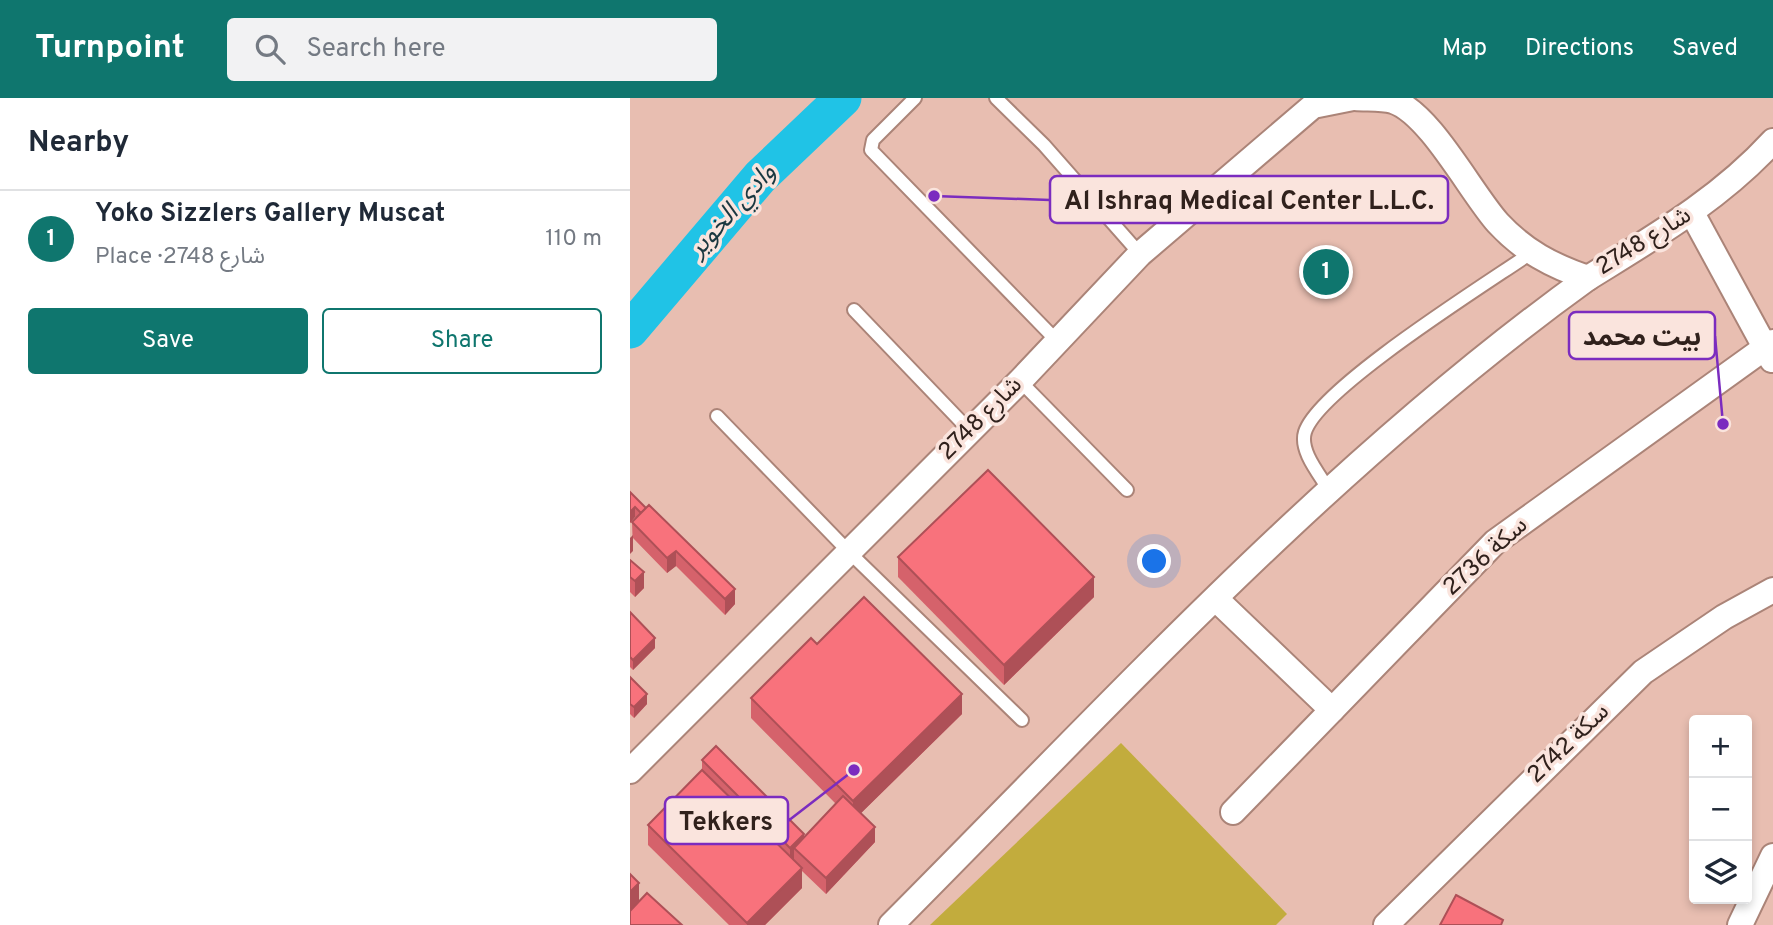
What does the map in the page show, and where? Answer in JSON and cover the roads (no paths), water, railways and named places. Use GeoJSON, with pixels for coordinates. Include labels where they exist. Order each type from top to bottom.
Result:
{"type":"FeatureCollection","features":[{"type":"Feature","properties":{"kind":"street","name":"شارع 2748"},"geometry":{"type":"LineString","coordinates":[[630,771],[1020,381],[1140,254],[1313,106],[1354,98],[1394,100],[1424,124],[1497,222],[1531,253],[1552,266],[1588,278],[1692,213],[1747,170],[1773,141]]}},
{"type":"Feature","properties":{"kind":"street"},"geometry":{"type":"LineString","coordinates":[[1692,213],[1771,350]]}},
{"type":"Feature","properties":{"kind":"street"},"geometry":{"type":"LineString","coordinates":[[891,925],[1329,490],[1537,315],[1588,278]]}},
{"type":"Feature","properties":{"kind":"street","name":"سكة 2736"},"geometry":{"type":"LineString","coordinates":[[1233,812],[1495,542],[1771,350]]}},
{"type":"Feature","properties":{"kind":"street","name":"سكة 2742"},"geometry":{"type":"LineString","coordinates":[[1386,925],[1643,671],[1724,617],[1773,590]]}},
{"type":"Feature","properties":{"kind":"street"},"geometry":{"type":"LineString","coordinates":[[1217,600],[1332,710]]}},
{"type":"Feature","properties":{"kind":"street"},"geometry":{"type":"LineString","coordinates":[[1740,925],[1773,856]]}},
{"type":"Feature","properties":{"kind":"lane"},"geometry":{"type":"LineString","coordinates":[[915,98],[873,140],[871,150],[1057,341]]}},
{"type":"Feature","properties":{"kind":"lane"},"geometry":{"type":"LineString","coordinates":[[996,98],[1044,145],[1140,254]]}},
{"type":"Feature","properties":{"kind":"lane"},"geometry":{"type":"LineString","coordinates":[[1329,490],[1305,449],[1305,432],[1323,407],[1351,379],[1531,253]]}},
{"type":"Feature","properties":{"kind":"lane"},"geometry":{"type":"LineString","coordinates":[[855,310],[970,431]]}},
{"type":"Feature","properties":{"kind":"lane"},"geometry":{"type":"LineString","coordinates":[[1020,381],[1127,490]]}},
{"type":"Feature","properties":{"kind":"lane"},"geometry":{"type":"LineString","coordinates":[[717,416],[849,552],[1021,720]]}},
{"type":"Feature","properties":{"kind":"waterway","name":"وادي الخوير"},"geometry":{"type":"LineString","coordinates":[[630,330],[760,177],[843,98]]}},
{"type":"Feature","properties":{"kind":"place","name":"Al Ishraq Medical Center L.L.C."},"geometry":{"type":"Point","coordinates":[934,196]}},
{"type":"Feature","properties":{"kind":"place","name":"Yoko Sizzlers Gallery Muscat"},"geometry":{"type":"Point","coordinates":[1326,272]}},
{"type":"Feature","properties":{"kind":"place","name":"بيت محمد"},"geometry":{"type":"Point","coordinates":[1723,424]}},
{"type":"Feature","properties":{"kind":"place","name":"Tekkers"},"geometry":{"type":"Point","coordinates":[854,770]}}]}
